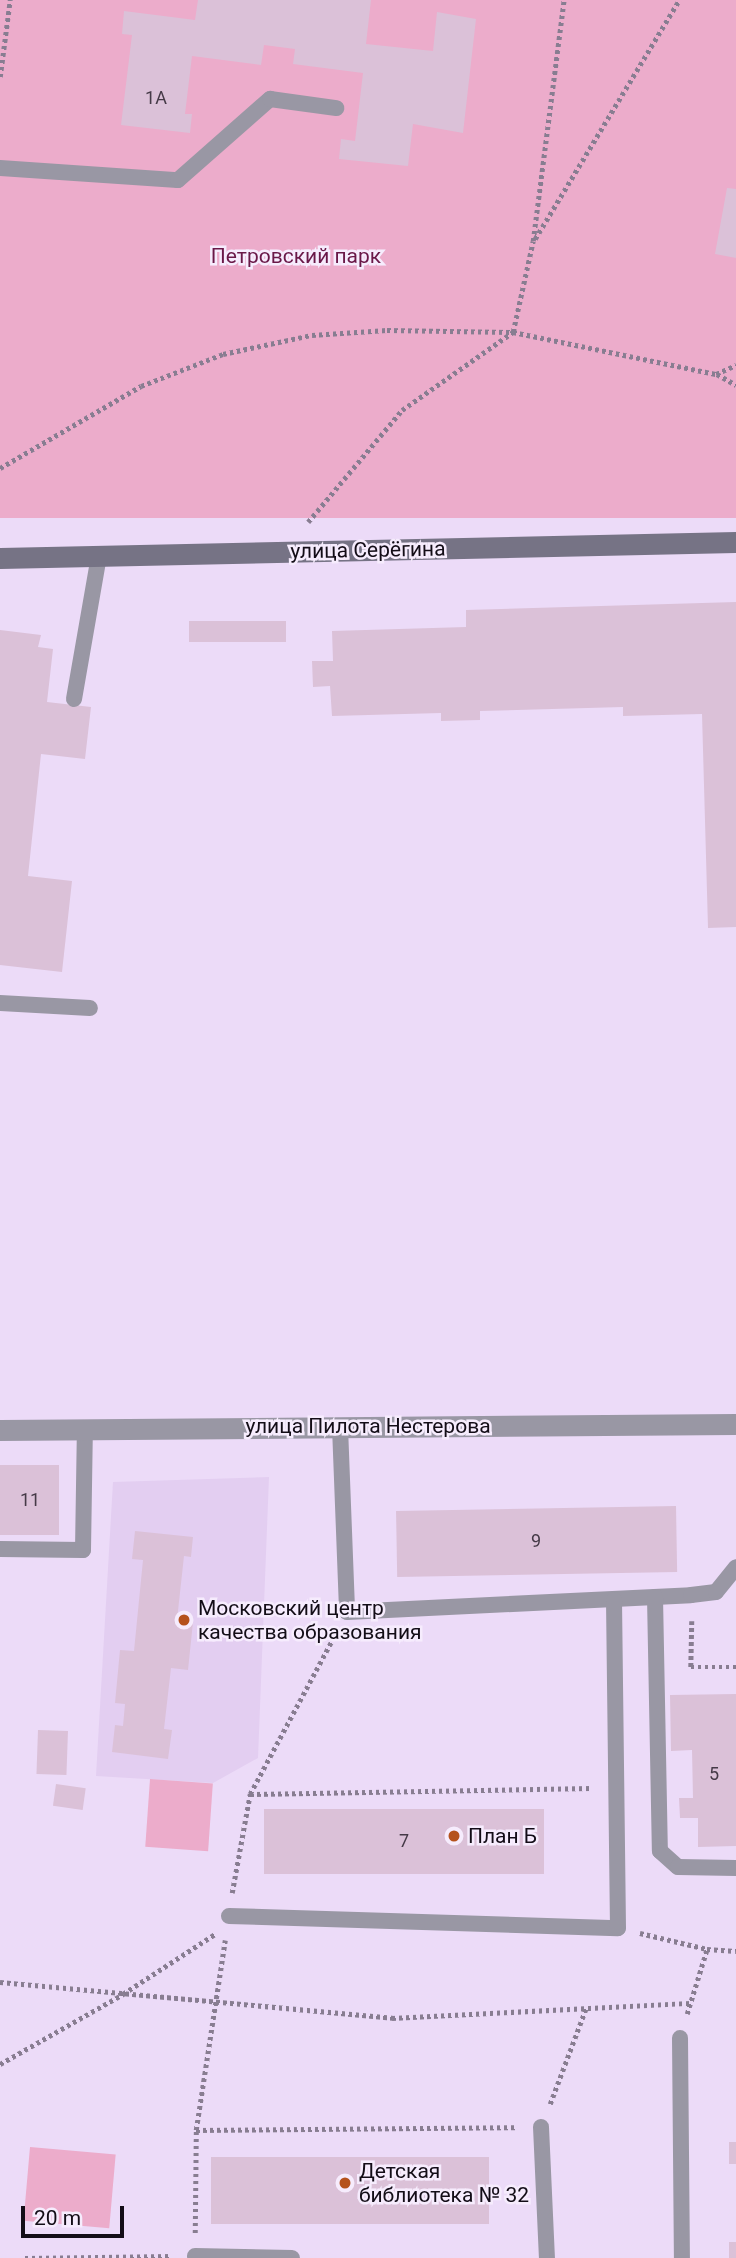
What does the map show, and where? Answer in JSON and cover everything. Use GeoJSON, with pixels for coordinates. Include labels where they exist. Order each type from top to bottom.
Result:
{"type":"FeatureCollection","features":[{"type":"Feature","properties":{"kind":"street","name":"улица Серёгина"},"geometry":{"type":"LineString","coordinates":[[0,558],[736,542]]}},
{"type":"Feature","properties":{"kind":"street","name":"улица Пилота Нестерова"},"geometry":{"type":"LineString","coordinates":[[0,1430],[736,1424]]}},
{"type":"Feature","properties":{"kind":"lane"},"geometry":{"type":"LineString","coordinates":[[0,168],[178,180],[271,99],[336,108]]}},
{"type":"Feature","properties":{"kind":"lane"},"geometry":{"type":"LineString","coordinates":[[74,699],[99,556]]}},
{"type":"Feature","properties":{"kind":"lane"},"geometry":{"type":"LineString","coordinates":[[0,1003],[90,1008]]}},
{"type":"Feature","properties":{"kind":"lane"},"geometry":{"type":"LineString","coordinates":[[340,1427],[347,1612],[691,1595],[716,1592],[736,1567]]}},
{"type":"Feature","properties":{"kind":"lane"},"geometry":{"type":"LineString","coordinates":[[0,1549],[83,1550],[85,1428]]}},
{"type":"Feature","properties":{"kind":"lane"},"geometry":{"type":"LineString","coordinates":[[655,1597],[660,1851],[678,1867],[736,1868]]}},
{"type":"Feature","properties":{"kind":"lane"},"geometry":{"type":"LineString","coordinates":[[229,1916],[618,1928],[614,1600]]}},
{"type":"Feature","properties":{"kind":"lane"},"geometry":{"type":"LineString","coordinates":[[680,2038],[682,2258]]}},
{"type":"Feature","properties":{"kind":"lane"},"geometry":{"type":"LineString","coordinates":[[541,2127],[547,2258]]}},
{"type":"Feature","properties":{"kind":"lane"},"geometry":{"type":"LineString","coordinates":[[195,2256],[292,2258]]}},
{"type":"Feature","properties":{"kind":"path"},"geometry":{"type":"LineString","coordinates":[[0,77],[10,0]]}},
{"type":"Feature","properties":{"kind":"path"},"geometry":{"type":"LineString","coordinates":[[304,526],[402,410],[513,332],[533,241],[564,0]]}},
{"type":"Feature","properties":{"kind":"path"},"geometry":{"type":"LineString","coordinates":[[533,241],[679,0]]}},
{"type":"Feature","properties":{"kind":"path"},"geometry":{"type":"LineString","coordinates":[[0,468],[141,386],[223,354],[312,335],[387,330],[513,332],[716,374],[736,386]]}},
{"type":"Feature","properties":{"kind":"path"},"geometry":{"type":"LineString","coordinates":[[716,374],[736,365]]}},
{"type":"Feature","properties":{"kind":"path"},"geometry":{"type":"LineString","coordinates":[[691,1595],[691,1667],[736,1667]]}},
{"type":"Feature","properties":{"kind":"path"},"geometry":{"type":"LineString","coordinates":[[229,1916],[250,1794],[347,1612]]}},
{"type":"Feature","properties":{"kind":"path"},"geometry":{"type":"LineString","coordinates":[[250,1794],[616,1787]]}},
{"type":"Feature","properties":{"kind":"path"},"geometry":{"type":"LineString","coordinates":[[0,2064],[123,1994],[227,1927],[195,2130],[195,2256],[24,2258]]}},
{"type":"Feature","properties":{"kind":"path"},"geometry":{"type":"LineString","coordinates":[[618,1928],[707,1949],[736,1951]]}},
{"type":"Feature","properties":{"kind":"path"},"geometry":{"type":"LineString","coordinates":[[680,2038],[707,1949]]}},
{"type":"Feature","properties":{"kind":"path"},"geometry":{"type":"LineString","coordinates":[[0,1982],[391,2018],[691,2003]]}},
{"type":"Feature","properties":{"kind":"path"},"geometry":{"type":"LineString","coordinates":[[195,2130],[541,2127],[586,2008]]}},
{"type":"Feature","properties":{"kind":"shaded area","name":"Московский центр качества образования"},"geometry":{"type":"Polygon","coordinates":[[[269,1477],[258,1758],[213,1783],[96,1776],[113,1482],[269,1477]]]}},
{"type":"Feature","properties":{"kind":"green space","name":"Петровский парк"},"geometry":{"type":"Polygon","coordinates":[[[0,0],[736,0],[736,518],[0,518],[0,0]]]}},
{"type":"Feature","properties":{"kind":"green space"},"geometry":{"type":"Polygon","coordinates":[[[150,1779],[213,1783],[208,1851],[145,1847],[150,1779]]]}},
{"type":"Feature","properties":{"kind":"green space"},"geometry":{"type":"Polygon","coordinates":[[[30,2147],[116,2154],[109,2228],[24,2221],[30,2147]]]}},
{"type":"Feature","properties":{"kind":"building"},"geometry":{"type":"Polygon","coordinates":[[[198,0],[371,0],[366,44],[433,51],[437,12],[476,19],[463,133],[413,124],[408,166],[339,159],[341,139],[355,141],[363,73],[293,64],[295,49],[264,45],[261,65],[192,56],[185,114],[192,114],[190,133],[121,125],[132,35],[122,34],[124,11],[195,20],[198,0]]]}},
{"type":"Feature","properties":{"kind":"building"},"geometry":{"type":"Polygon","coordinates":[[[727,188],[736,189],[736,258],[715,254],[727,188]]]}},
{"type":"Feature","properties":{"kind":"building"},"geometry":{"type":"Polygon","coordinates":[[[736,602],[736,927],[708,928],[702,714],[623,716],[623,707],[480,711],[480,720],[441,721],[441,713],[332,716],[330,686],[313,687],[312,661],[333,661],[332,631],[466,627],[466,610],[736,602]]]}},
{"type":"Feature","properties":{"kind":"building"},"geometry":{"type":"Polygon","coordinates":[[[189,621],[286,621],[286,642],[189,642],[189,621]]]}},
{"type":"Feature","properties":{"kind":"building"},"geometry":{"type":"Polygon","coordinates":[[[0,630],[41,635],[38,647],[53,649],[47,702],[91,707],[85,759],[41,754],[28,876],[72,881],[62,972],[0,965],[0,630]]]}},
{"type":"Feature","properties":{"kind":"building"},"geometry":{"type":"Polygon","coordinates":[[[0,1465],[59,1465],[59,1535],[0,1535],[0,1465]]]}},
{"type":"Feature","properties":{"kind":"building"},"geometry":{"type":"Polygon","coordinates":[[[676,1506],[677,1572],[397,1577],[396,1511],[676,1506]]]}},
{"type":"Feature","properties":{"kind":"building"},"geometry":{"type":"Polygon","coordinates":[[[135,1531],[193,1537],[191,1557],[184,1556],[177,1620],[193,1622],[188,1670],[171,1668],[164,1729],[172,1730],[168,1759],[112,1752],[115,1725],[123,1726],[125,1704],[115,1703],[120,1650],[134,1651],[143,1560],[132,1559],[135,1531]]]}},
{"type":"Feature","properties":{"kind":"building"},"geometry":{"type":"Polygon","coordinates":[[[736,1694],[736,1846],[698,1847],[698,1818],[680,1818],[679,1798],[693,1798],[692,1750],[671,1751],[670,1695],[736,1694]]]}},
{"type":"Feature","properties":{"kind":"building"},"geometry":{"type":"Polygon","coordinates":[[[38,1730],[68,1731],[66,1775],[36,1774],[38,1730]]]}},
{"type":"Feature","properties":{"kind":"building"},"geometry":{"type":"Polygon","coordinates":[[[56,1784],[86,1788],[83,1810],[53,1806],[56,1784]]]}},
{"type":"Feature","properties":{"kind":"building"},"geometry":{"type":"Polygon","coordinates":[[[264,1809],[544,1809],[544,1874],[264,1874],[264,1809]]]}},
{"type":"Feature","properties":{"kind":"building"},"geometry":{"type":"Polygon","coordinates":[[[729,2142],[736,2142],[736,2164],[729,2164],[729,2142]]]}},
{"type":"Feature","properties":{"kind":"building"},"geometry":{"type":"Polygon","coordinates":[[[211,2157],[489,2157],[489,2224],[211,2224],[211,2157]]]}},
{"type":"Feature","properties":{"kind":"building"},"geometry":{"type":"Polygon","coordinates":[[[729,2242],[736,2242],[736,2258],[729,2258],[729,2242]]]}},
{"type":"Feature","properties":{"kind":"place","name":"Московский центр качества образования"},"geometry":{"type":"Point","coordinates":[184,1620]}},
{"type":"Feature","properties":{"kind":"place","name":"План Б"},"geometry":{"type":"Point","coordinates":[454,1836]}},
{"type":"Feature","properties":{"kind":"place","name":"Детская библиотека № 32"},"geometry":{"type":"Point","coordinates":[345,2183]}}]}
